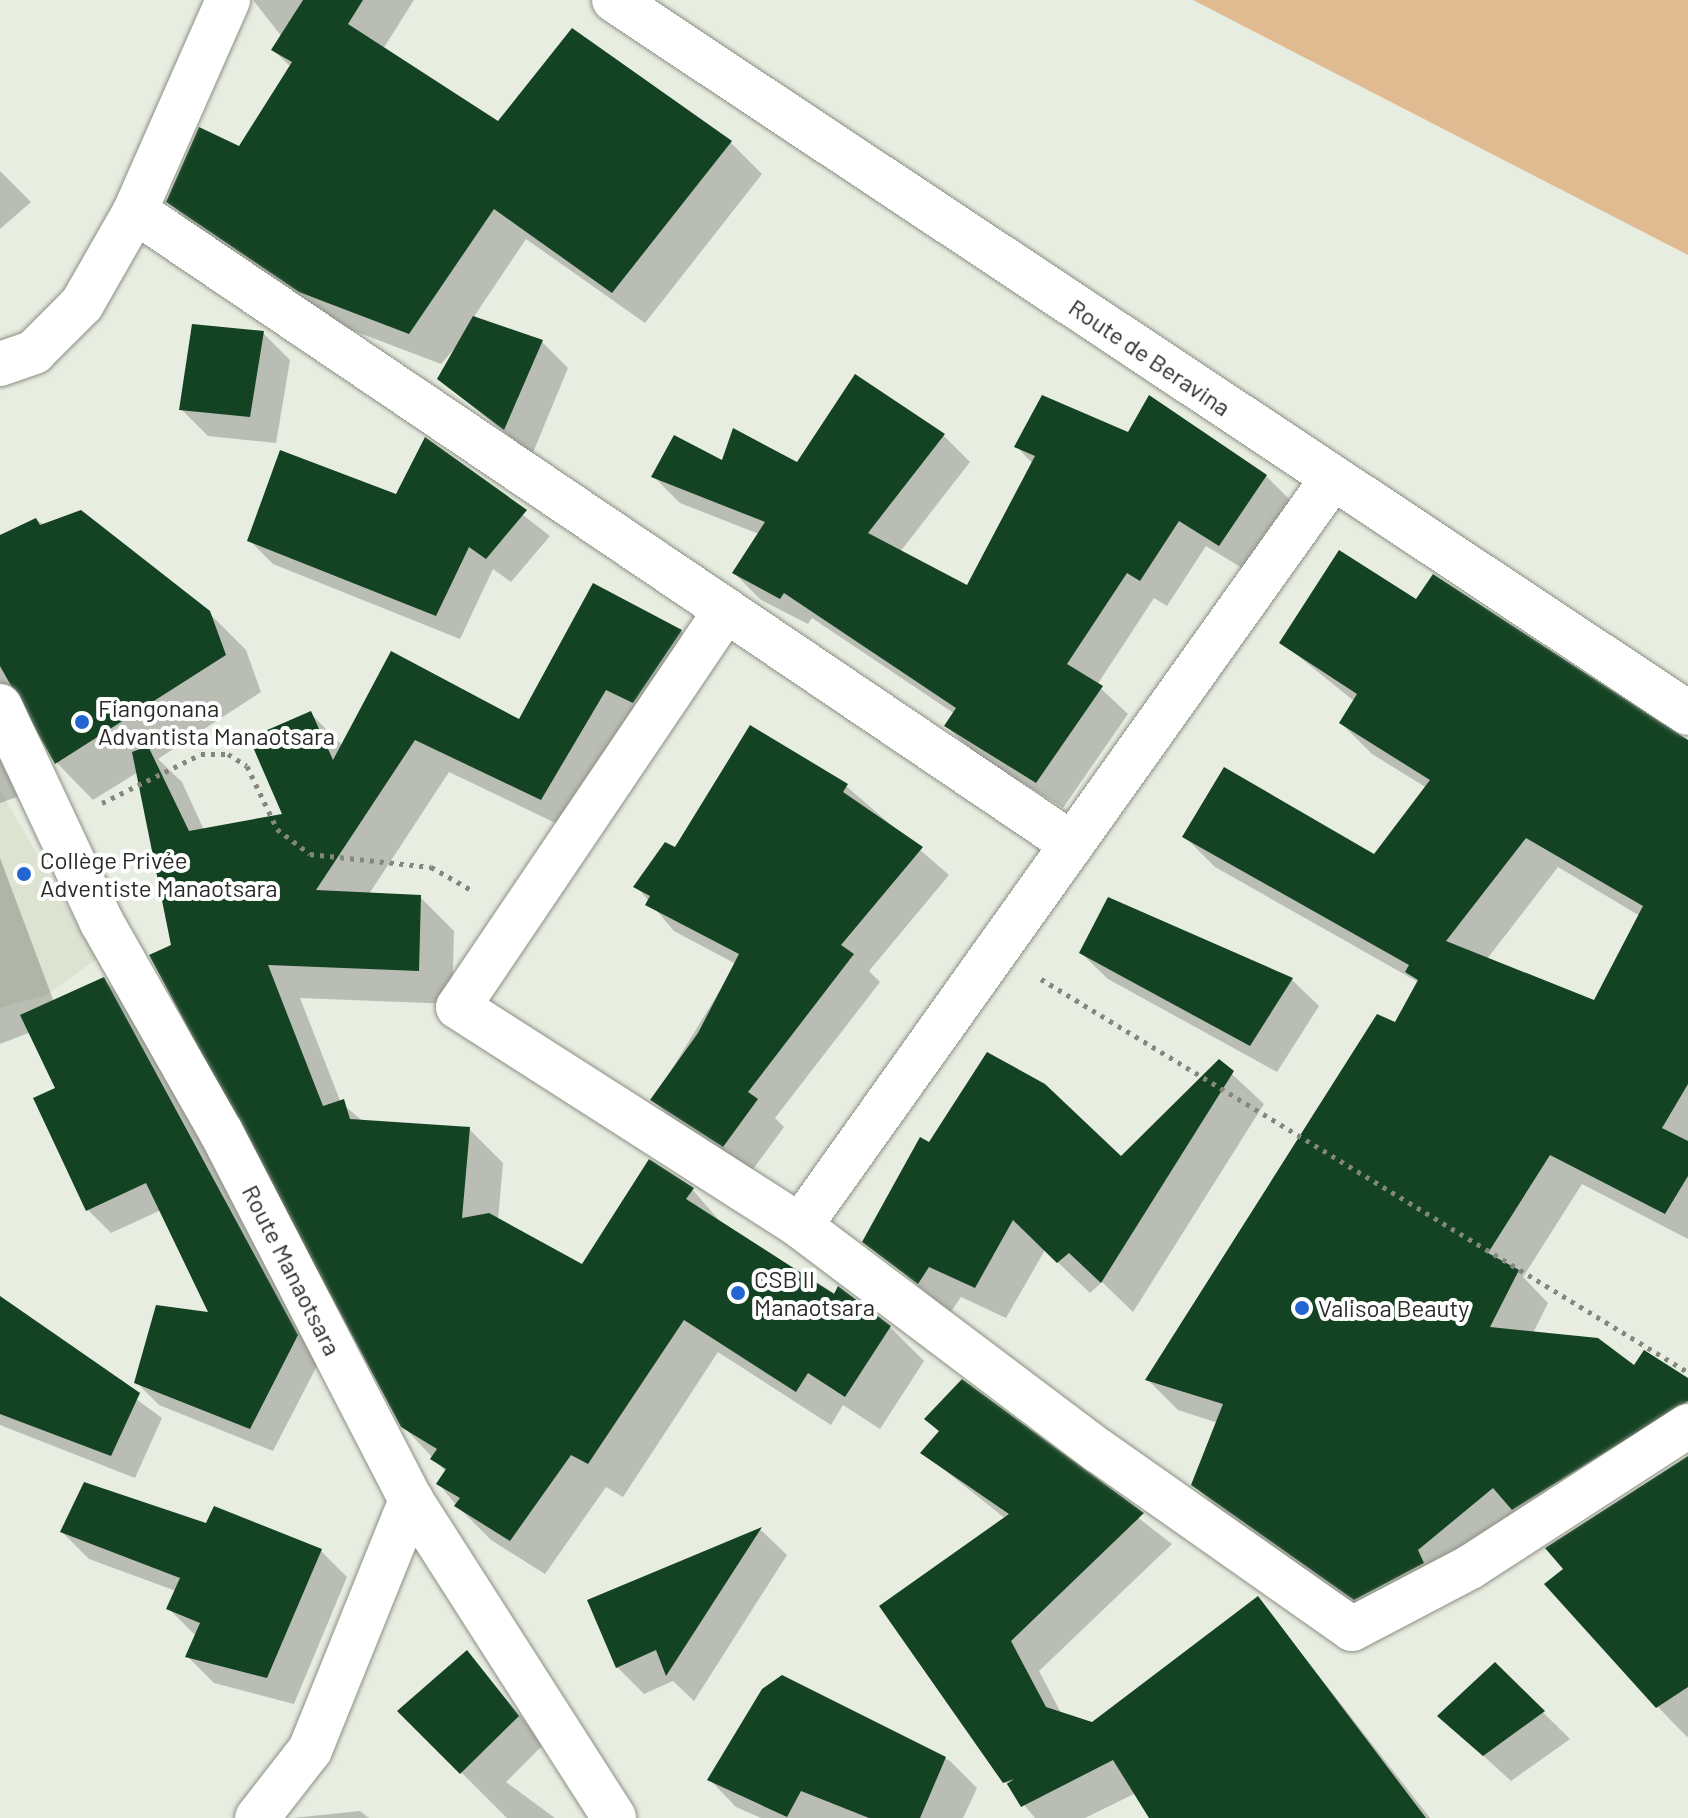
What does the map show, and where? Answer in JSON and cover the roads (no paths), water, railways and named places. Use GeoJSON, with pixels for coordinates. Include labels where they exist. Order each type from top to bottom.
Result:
{"type":"FeatureCollection","features":[{"type":"Feature","properties":{"kind":"street"},"geometry":{"type":"LineString","coordinates":[[0,364],[34,352],[82,304],[135,211],[228,0]]}},
{"type":"Feature","properties":{"kind":"street","name":"Route de Beravina"},"geometry":{"type":"LineString","coordinates":[[614,0],[1688,713]]}},
{"type":"Feature","properties":{"kind":"street"},"geometry":{"type":"LineString","coordinates":[[135,211],[1072,844]]}},
{"type":"Feature","properties":{"kind":"street"},"geometry":{"type":"LineString","coordinates":[[800,1226],[1332,479]]}},
{"type":"Feature","properties":{"kind":"street"},"geometry":{"type":"LineString","coordinates":[[726,610],[515,916],[458,1007],[800,1226],[1099,1451],[1352,1629],[1470,1567],[1688,1426]]}},
{"type":"Feature","properties":{"kind":"street","name":"Route Manaotsara"},"geometry":{"type":"LineString","coordinates":[[0,706],[56,825],[411,1500],[614,1818]]}},
{"type":"Feature","properties":{"kind":"street"},"geometry":{"type":"LineString","coordinates":[[257,1818],[310,1750],[411,1500]]}},
{"type":"Feature","properties":{"kind":"place","name":"Fiangonana Advantista Manaotsara"},"geometry":{"type":"Point","coordinates":[82,722]}},
{"type":"Feature","properties":{"kind":"place","name":"Collège Privée Adventiste Manaotsara"},"geometry":{"type":"Point","coordinates":[24,874]}},
{"type":"Feature","properties":{"kind":"place","name":"CSB II Manaotsara"},"geometry":{"type":"Point","coordinates":[738,1293]}},
{"type":"Feature","properties":{"kind":"place","name":"Valisoa Beauty"},"geometry":{"type":"Point","coordinates":[1302,1308]}}]}
